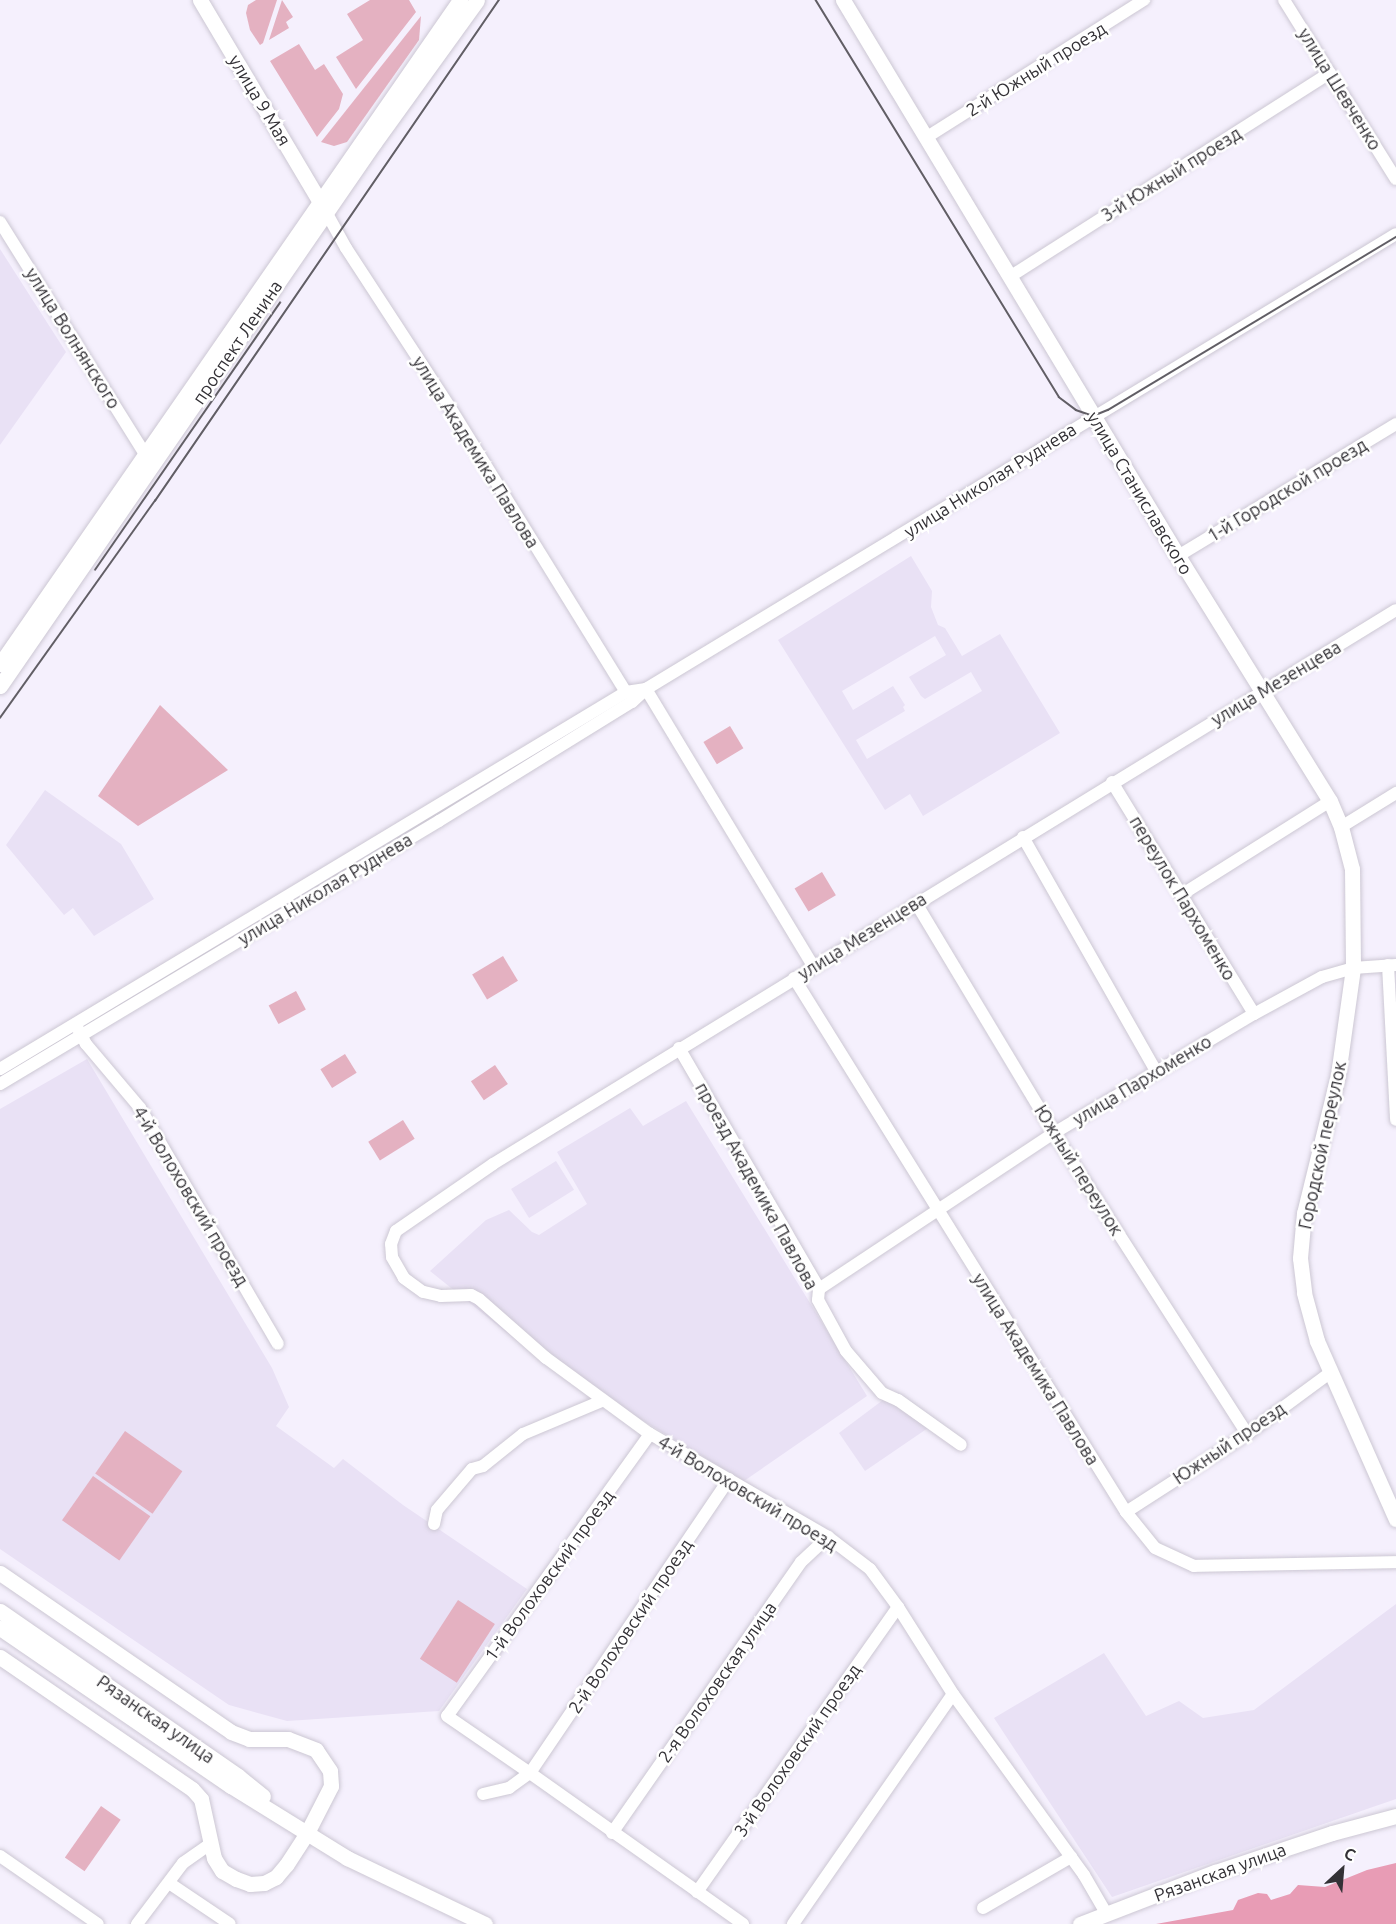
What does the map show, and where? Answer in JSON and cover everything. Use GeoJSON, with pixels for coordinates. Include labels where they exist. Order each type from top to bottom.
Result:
{"type":"FeatureCollection","features":[{"type":"Feature","properties":{"kind":"main road","name":"улица 9 Мая"},"geometry":{"type":"LineString","coordinates":[[200,0],[323,207]]}},
{"type":"Feature","properties":{"kind":"main road","name":"проспект Ленина"},"geometry":{"type":"LineString","coordinates":[[0,686],[323,207],[346,162],[460,0]]}},
{"type":"Feature","properties":{"kind":"main road","name":"проспект Ленина"},"geometry":{"type":"LineString","coordinates":[[0,664],[145,454],[323,207],[477,0]]}},
{"type":"Feature","properties":{"kind":"main road","name":"улица Станиславского"},"geometry":{"type":"LineString","coordinates":[[847,2],[1093,416],[1330,801],[1341,827],[1352,869],[1353,968]]}},
{"type":"Feature","properties":{"kind":"main road","name":"Городской переулок"},"geometry":{"type":"LineString","coordinates":[[1353,968],[1338,1075],[1304,1213],[1301,1248],[1304,1293],[1317,1341],[1396,1519]]}},
{"type":"Feature","properties":{"kind":"main road"},"geometry":{"type":"LineString","coordinates":[[0,1573],[231,1732],[249,1739],[288,1740],[316,1750],[330,1771],[331,1786],[307,1833],[286,1865],[276,1877],[264,1883],[250,1884],[222,1871],[214,1858],[201,1799],[192,1789],[0,1657]]}},
{"type":"Feature","properties":{"kind":"main road","name":"Рязанская улица"},"geometry":{"type":"LineString","coordinates":[[0,1611],[238,1776],[307,1833]]}},
{"type":"Feature","properties":{"kind":"main road","name":"Рязанская улица"},"geometry":{"type":"LineString","coordinates":[[0,1628],[170,1745],[307,1833],[348,1858],[485,1924]]}},
{"type":"Feature","properties":{"kind":"main road"},"geometry":{"type":"LineString","coordinates":[[170,1745],[192,1789]]}},
{"type":"Feature","properties":{"kind":"main road","name":"Рязанская улица"},"geometry":{"type":"LineString","coordinates":[[1080,1924],[1300,1844],[1396,1816]]}},
{"type":"Feature","properties":{"kind":"street","name":"2-й Южный проезд"},"geometry":{"type":"LineString","coordinates":[[927,137],[1144,0]]}},
{"type":"Feature","properties":{"kind":"street","name":"улица Шевченко"},"geometry":{"type":"LineString","coordinates":[[1284,0],[1396,179]]}},
{"type":"Feature","properties":{"kind":"street","name":"3-й Южный проезд"},"geometry":{"type":"LineString","coordinates":[[1011,276],[1330,73]]}},
{"type":"Feature","properties":{"kind":"street","name":"улица Академика Павлова"},"geometry":{"type":"LineString","coordinates":[[323,207],[346,248],[451,409],[626,692]]}},
{"type":"Feature","properties":{"kind":"street","name":"улица Волнянского"},"geometry":{"type":"LineString","coordinates":[[0,222],[145,454]]}},
{"type":"Feature","properties":{"kind":"street","name":"улица Николая Руднева"},"geometry":{"type":"LineString","coordinates":[[0,1069],[78,1030],[526,768],[632,702],[646,689],[1396,234]]}},
{"type":"Feature","properties":{"kind":"street","name":"1-й Городской проезд"},"geometry":{"type":"LineString","coordinates":[[1178,556],[1396,424]]}},
{"type":"Feature","properties":{"kind":"street","name":"улица Мезенцева"},"geometry":{"type":"LineString","coordinates":[[423,1292],[404,1278],[392,1257],[391,1244],[396,1231],[493,1164],[679,1048],[1396,610]]}},
{"type":"Feature","properties":{"kind":"street","name":"улица Николая Руднева"},"geometry":{"type":"LineString","coordinates":[[0,1084],[78,1030],[626,692],[646,689]]}},
{"type":"Feature","properties":{"kind":"street"},"geometry":{"type":"LineString","coordinates":[[646,689],[813,966]]}},
{"type":"Feature","properties":{"kind":"street","name":"переулок Пархоменко"},"geometry":{"type":"LineString","coordinates":[[1112,782],[1254,1014]]}},
{"type":"Feature","properties":{"kind":"street"},"geometry":{"type":"LineString","coordinates":[[1341,827],[1396,793]]}},
{"type":"Feature","properties":{"kind":"street"},"geometry":{"type":"LineString","coordinates":[[1181,895],[1330,801]]}},
{"type":"Feature","properties":{"kind":"street"},"geometry":{"type":"LineString","coordinates":[[1023,837],[1156,1071]]}},
{"type":"Feature","properties":{"kind":"street","name":"Южный переулок"},"geometry":{"type":"LineString","coordinates":[[916,903],[1054,1133],[1247,1434]]}},
{"type":"Feature","properties":{"kind":"street"},"geometry":{"type":"LineString","coordinates":[[1353,968],[1392,965],[1396,1120]]}},
{"type":"Feature","properties":{"kind":"street","name":"улица Пархоменко"},"geometry":{"type":"LineString","coordinates":[[819,1288],[1054,1133],[1156,1071],[1254,1014],[1322,978],[1353,968]]}},
{"type":"Feature","properties":{"kind":"street","name":"улица Академика Павлова"},"geometry":{"type":"LineString","coordinates":[[794,978],[1126,1512],[1155,1548],[1194,1566],[1396,1562]]}},
{"type":"Feature","properties":{"kind":"street","name":"4-й Волоховский проезд"},"geometry":{"type":"LineString","coordinates":[[78,1030],[140,1108],[278,1344]]}},
{"type":"Feature","properties":{"kind":"street","name":"проезд Академика Павлова"},"geometry":{"type":"LineString","coordinates":[[679,1048],[819,1288],[818,1300],[846,1352],[882,1393],[898,1400],[961,1445]]}},
{"type":"Feature","properties":{"kind":"street","name":"4-й Волоховский проезд"},"geometry":{"type":"LineString","coordinates":[[423,1292],[441,1296],[471,1295],[479,1299],[546,1358],[602,1401],[650,1434],[828,1537],[870,1569],[898,1607],[953,1694],[1084,1875],[1106,1913]]}},
{"type":"Feature","properties":{"kind":"street","name":"Южный проезд"},"geometry":{"type":"LineString","coordinates":[[1126,1512],[1247,1434],[1331,1372]]}},
{"type":"Feature","properties":{"kind":"street"},"geometry":{"type":"LineString","coordinates":[[434,1524],[437,1509],[472,1469],[483,1466],[523,1434],[602,1401]]}},
{"type":"Feature","properties":{"kind":"street","name":"1-й Волоховский проезд"},"geometry":{"type":"LineString","coordinates":[[530,1773],[447,1716],[650,1434]]}},
{"type":"Feature","properties":{"kind":"street","name":"2-й Волоховский проезд"},"geometry":{"type":"LineString","coordinates":[[530,1773],[729,1479]]}},
{"type":"Feature","properties":{"kind":"street","name":"2-я Волоховская улица"},"geometry":{"type":"LineString","coordinates":[[612,1833],[801,1562],[828,1537]]}},
{"type":"Feature","properties":{"kind":"street","name":"3-й Волоховский проезд"},"geometry":{"type":"LineString","coordinates":[[697,1892],[898,1607]]}},
{"type":"Feature","properties":{"kind":"street"},"geometry":{"type":"LineString","coordinates":[[793,1924],[953,1694]]}},
{"type":"Feature","properties":{"kind":"street"},"geometry":{"type":"LineString","coordinates":[[483,1794],[509,1788],[530,1773],[742,1924]]}},
{"type":"Feature","properties":{"kind":"street"},"geometry":{"type":"LineString","coordinates":[[137,1924],[183,1863],[212,1843]]}},
{"type":"Feature","properties":{"kind":"street"},"geometry":{"type":"LineString","coordinates":[[0,1857],[98,1924]]}},
{"type":"Feature","properties":{"kind":"street"},"geometry":{"type":"LineString","coordinates":[[983,1908],[1071,1857]]}},
{"type":"Feature","properties":{"kind":"street"},"geometry":{"type":"LineString","coordinates":[[169,1883],[230,1924]]}},
{"type":"Feature","properties":{"kind":"shaded area"},"geometry":{"type":"Polygon","coordinates":[[[256,0],[277,0],[263,43],[260,45],[250,30],[246,13],[248,5],[256,0]]]}},
{"type":"Feature","properties":{"kind":"shaded area"},"geometry":{"type":"Polygon","coordinates":[[[282,0],[293,17],[286,22],[289,28],[269,40],[282,0]]]}},
{"type":"Feature","properties":{"kind":"shaded area"},"geometry":{"type":"Polygon","coordinates":[[[370,0],[409,0],[416,12],[356,89],[336,57],[363,40],[347,14],[370,0]]]}},
{"type":"Feature","properties":{"kind":"shaded area"},"geometry":{"type":"Polygon","coordinates":[[[421,16],[419,40],[347,142],[334,146],[321,142],[421,16]]]}},
{"type":"Feature","properties":{"kind":"shaded area"},"geometry":{"type":"Polygon","coordinates":[[[299,44],[315,70],[324,64],[343,94],[339,109],[317,137],[270,61],[299,44]]]}},
{"type":"Feature","properties":{"kind":"shaded area"},"geometry":{"type":"Polygon","coordinates":[[[0,249],[66,352],[0,445],[0,249]]]}},
{"type":"Feature","properties":{"kind":"shaded area"},"geometry":{"type":"Polygon","coordinates":[[[911,556],[932,591],[931,607],[938,625],[945,628],[962,656],[1000,634],[1060,733],[923,816],[910,794],[885,810],[778,640],[911,556]],[[935,636],[842,691],[853,710],[893,686],[905,705],[903,707],[905,711],[856,740],[867,759],[982,691],[971,672],[925,699],[921,696],[909,677],[946,655],[935,636]]]}},
{"type":"Feature","properties":{"kind":"shaded area"},"geometry":{"type":"Polygon","coordinates":[[[160,705],[228,770],[138,826],[98,796],[160,705]]]}},
{"type":"Feature","properties":{"kind":"shaded area"},"geometry":{"type":"Polygon","coordinates":[[[730,726],[743,748],[717,764],[703,742],[730,726]]]}},
{"type":"Feature","properties":{"kind":"shaded area"},"geometry":{"type":"Polygon","coordinates":[[[45,790],[121,844],[154,899],[94,936],[73,908],[64,915],[6,845],[45,790]]]}},
{"type":"Feature","properties":{"kind":"shaded area"},"geometry":{"type":"Polygon","coordinates":[[[822,872],[836,895],[808,912],[795,888],[822,872]]]}},
{"type":"Feature","properties":{"kind":"shaded area"},"geometry":{"type":"Polygon","coordinates":[[[503,956],[518,981],[487,999],[472,975],[503,956]]]}},
{"type":"Feature","properties":{"kind":"shaded area"},"geometry":{"type":"Polygon","coordinates":[[[296,991],[306,1010],[278,1024],[269,1006],[296,991]]]}},
{"type":"Feature","properties":{"kind":"shaded area"},"geometry":{"type":"Polygon","coordinates":[[[345,1054],[357,1073],[332,1088],[320,1069],[345,1054]]]}},
{"type":"Feature","properties":{"kind":"shaded area"},"geometry":{"type":"Polygon","coordinates":[[[87,1059],[272,1368],[289,1407],[276,1426],[334,1468],[343,1459],[403,1505],[527,1589],[439,1711],[287,1721],[229,1705],[0,1549],[0,1109],[87,1059]]]}},
{"type":"Feature","properties":{"kind":"shaded area"},"geometry":{"type":"Polygon","coordinates":[[[495,1065],[508,1084],[484,1100],[471,1081],[495,1065]]]}},
{"type":"Feature","properties":{"kind":"shaded area"},"geometry":{"type":"Polygon","coordinates":[[[686,1101],[867,1396],[744,1481],[541,1360],[430,1271],[486,1220],[509,1210],[532,1232],[539,1235],[587,1204],[557,1152],[630,1108],[643,1126],[686,1101]]]}},
{"type":"Feature","properties":{"kind":"shaded area"},"geometry":{"type":"Polygon","coordinates":[[[403,1120],[415,1139],[380,1160],[368,1142],[403,1120]]]}},
{"type":"Feature","properties":{"kind":"shaded area"},"geometry":{"type":"Polygon","coordinates":[[[556,1161],[574,1190],[529,1218],[511,1189],[556,1161]]]}},
{"type":"Feature","properties":{"kind":"shaded area"},"geometry":{"type":"Polygon","coordinates":[[[883,1400],[894,1403],[928,1428],[865,1471],[839,1433],[883,1400]]]}},
{"type":"Feature","properties":{"kind":"shaded area"},"geometry":{"type":"Polygon","coordinates":[[[125,1431],[182,1471],[153,1514],[95,1474],[125,1431]]]}},
{"type":"Feature","properties":{"kind":"shaded area"},"geometry":{"type":"Polygon","coordinates":[[[93,1476],[150,1516],[119,1560],[62,1520],[93,1476]]]}},
{"type":"Feature","properties":{"kind":"shaded area"},"geometry":{"type":"Polygon","coordinates":[[[458,1600],[495,1624],[457,1683],[420,1659],[458,1600]]]}},
{"type":"Feature","properties":{"kind":"shaded area"},"geometry":{"type":"Polygon","coordinates":[[[1396,1604],[1396,1799],[1112,1897],[994,1718],[1104,1653],[1146,1716],[1179,1701],[1203,1718],[1254,1710],[1396,1604]]]}},
{"type":"Feature","properties":{"kind":"shaded area"},"geometry":{"type":"Polygon","coordinates":[[[101,1806],[121,1820],[85,1871],[65,1858],[101,1806]]]}},
{"type":"Feature","properties":{"kind":"shaded area"},"geometry":{"type":"Polygon","coordinates":[[[1396,1863],[1396,1924],[1156,1924],[1233,1910],[1238,1900],[1258,1893],[1267,1894],[1271,1900],[1290,1894],[1298,1885],[1325,1887],[1367,1870],[1396,1863]]]}},
{"type":"Feature","properties":{"kind":"tram line"},"geometry":{"type":"LineString","coordinates":[[0,718],[155,501],[499,0]]}},
{"type":"Feature","properties":{"kind":"tram line"},"geometry":{"type":"LineString","coordinates":[[816,0],[1059,397],[1076,410],[1093,416],[1108,410],[1396,237]]}},
{"type":"Feature","properties":{"kind":"tram line"},"geometry":{"type":"LineString","coordinates":[[95,570],[280,303]]}}]}
